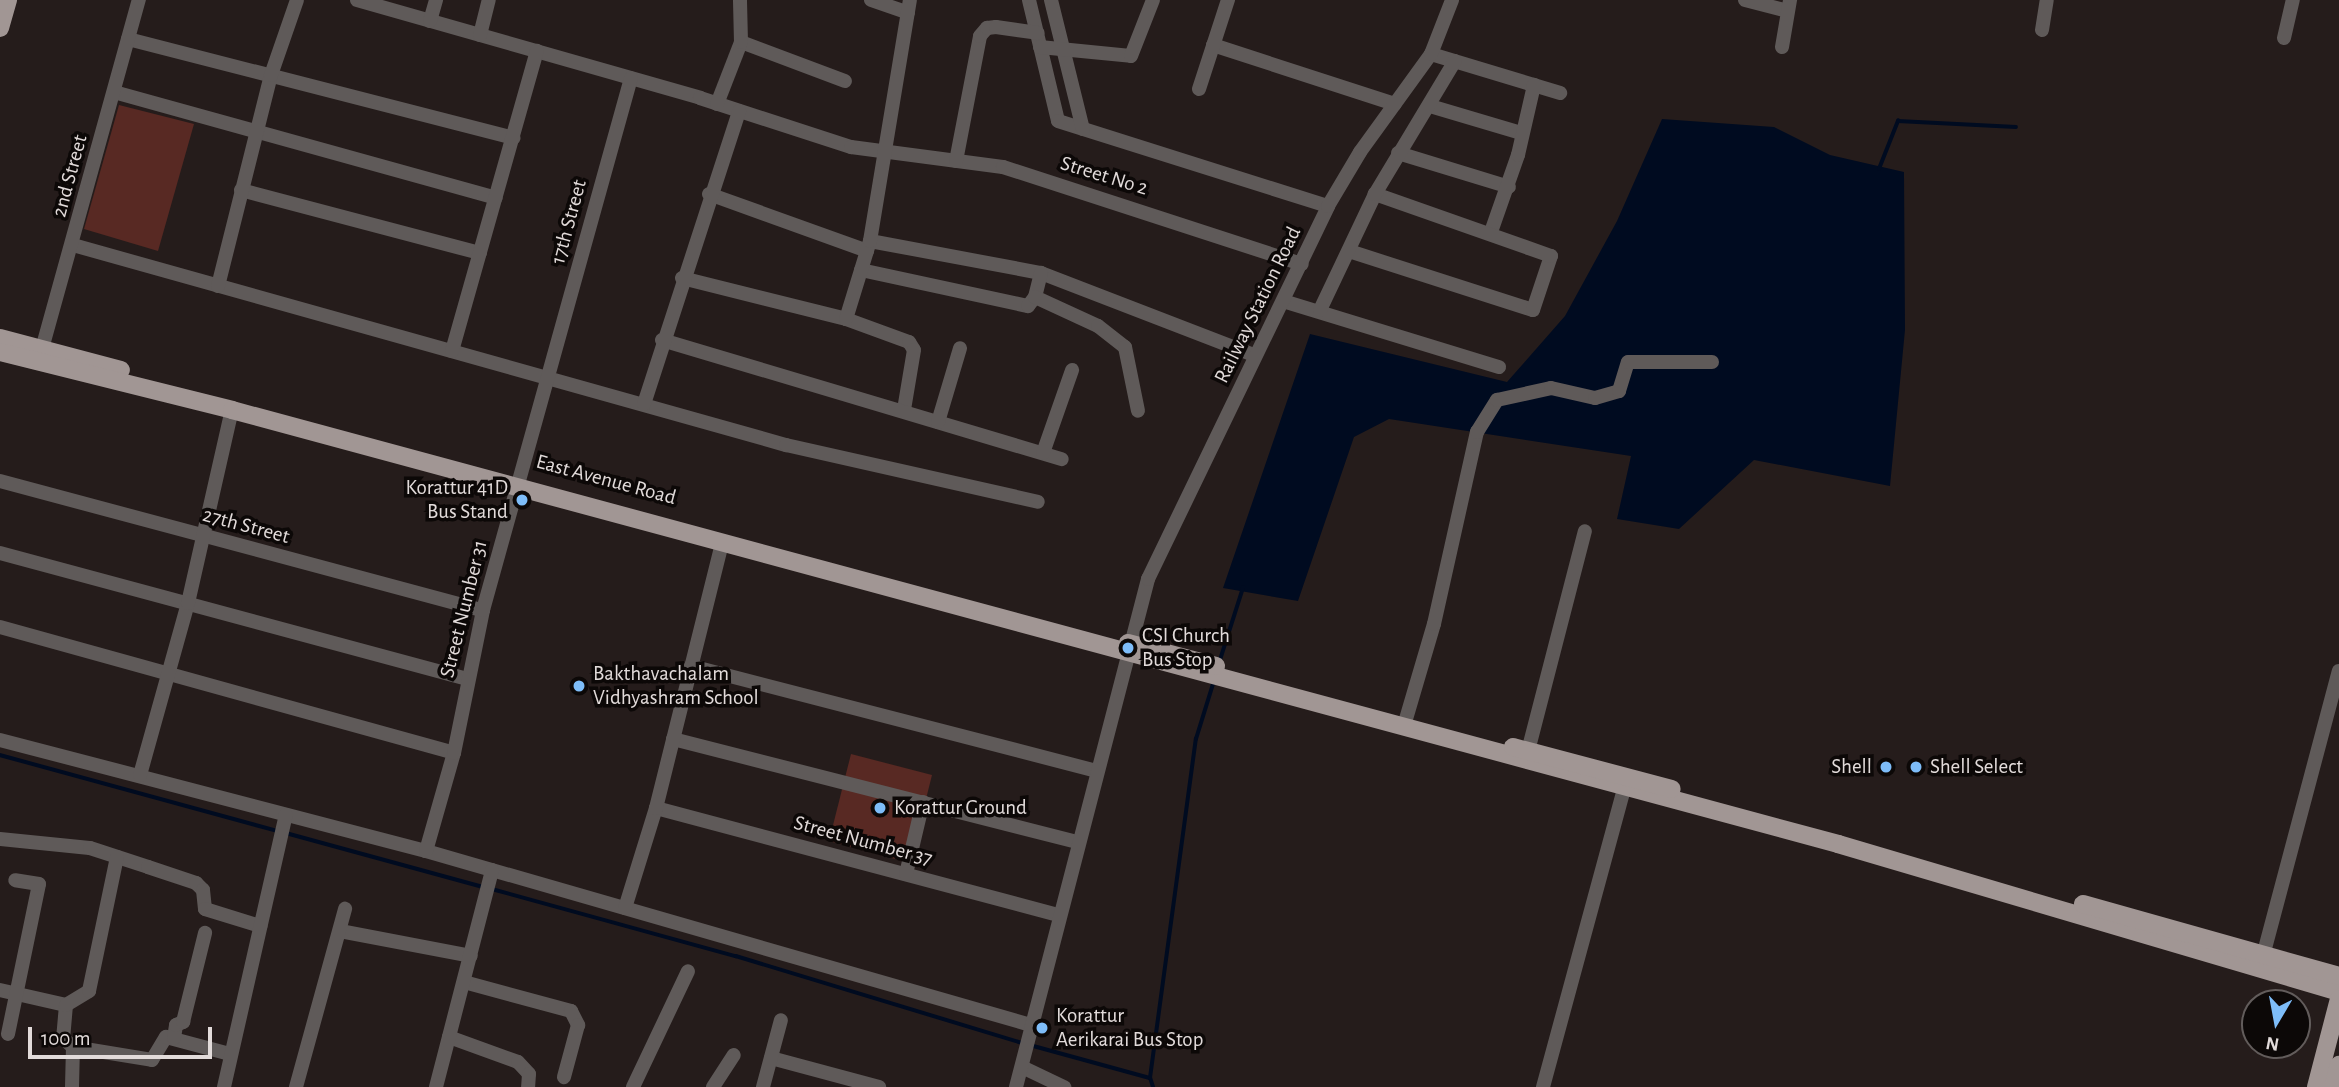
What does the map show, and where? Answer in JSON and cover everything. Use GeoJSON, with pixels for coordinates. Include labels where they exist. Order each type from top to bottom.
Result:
{"type":"FeatureCollection","features":[{"type":"Feature","properties":{"kind":"main road"},"geometry":{"type":"LineString","coordinates":[[0,28],[8,0]]}},
{"type":"Feature","properties":{"kind":"main road","name":"East Avenue Road"},"geometry":{"type":"LineString","coordinates":[[0,338],[40,355],[232,410],[518,485],[722,544],[1128,649]]}},
{"type":"Feature","properties":{"kind":"main road","name":"East Avenue Road"},"geometry":{"type":"LineString","coordinates":[[0,352],[40,355],[1244,680]]}},
{"type":"Feature","properties":{"kind":"main road"},"geometry":{"type":"LineString","coordinates":[[1244,680],[1528,751],[1626,783],[2339,992]]}},
{"type":"Feature","properties":{"kind":"main road"},"geometry":{"type":"LineString","coordinates":[[1244,680],[2339,976]]}},
{"type":"Feature","properties":{"kind":"main road"},"geometry":{"type":"LineString","coordinates":[[2316,1087],[2339,999]]}},
{"type":"Feature","properties":{"kind":"main road"},"geometry":{"type":"LineString","coordinates":[[2333,1087],[2339,1065]]}},
{"type":"Feature","properties":{"kind":"street","name":"2nd Street"},"geometry":{"type":"LineString","coordinates":[[40,355],[73,245],[139,0]]}},
{"type":"Feature","properties":{"kind":"street"},"geometry":{"type":"LineString","coordinates":[[218,286],[271,75],[297,0]]}},
{"type":"Feature","properties":{"kind":"street","name":"Street No 2"},"geometry":{"type":"LineString","coordinates":[[357,0],[631,78],[852,148],[1003,167],[1301,264]]}},
{"type":"Feature","properties":{"kind":"street"},"geometry":{"type":"LineString","coordinates":[[430,21],[436,0]]}},
{"type":"Feature","properties":{"kind":"street"},"geometry":{"type":"LineString","coordinates":[[480,35],[489,0]]}},
{"type":"Feature","properties":{"kind":"street"},"geometry":{"type":"LineString","coordinates":[[717,104],[741,42],[740,0]]}},
{"type":"Feature","properties":{"kind":"street"},"geometry":{"type":"LineString","coordinates":[[846,319],[869,246],[888,152],[909,6],[871,0]]}},
{"type":"Feature","properties":{"kind":"street"},"geometry":{"type":"LineString","coordinates":[[1029,0],[1058,121],[1328,206]]}},
{"type":"Feature","properties":{"kind":"street"},"geometry":{"type":"LineString","coordinates":[[1051,0],[1083,129]]}},
{"type":"Feature","properties":{"kind":"street"},"geometry":{"type":"LineString","coordinates":[[956,161],[980,36],[986,28],[996,27],[1063,48],[1131,56],[1153,0]]}},
{"type":"Feature","properties":{"kind":"street"},"geometry":{"type":"LineString","coordinates":[[1199,89],[1228,0]]}},
{"type":"Feature","properties":{"kind":"street","name":"Railway Station Road"},"geometry":{"type":"LineString","coordinates":[[1019,1076],[1148,579],[1222,432],[1255,355],[1328,206],[1431,54],[1452,0]]}},
{"type":"Feature","properties":{"kind":"street"},"geometry":{"type":"LineString","coordinates":[[1745,0],[1789,5],[1782,47]]}},
{"type":"Feature","properties":{"kind":"street"},"geometry":{"type":"LineString","coordinates":[[2042,30],[2046,0]]}},
{"type":"Feature","properties":{"kind":"street"},"geometry":{"type":"LineString","coordinates":[[2284,38],[2293,0]]}},
{"type":"Feature","properties":{"kind":"street"},"geometry":{"type":"LineString","coordinates":[[128,39],[513,138]]}},
{"type":"Feature","properties":{"kind":"street"},"geometry":{"type":"LineString","coordinates":[[741,42],[845,81]]}},
{"type":"Feature","properties":{"kind":"street"},"geometry":{"type":"LineString","coordinates":[[1213,45],[1395,104]]}},
{"type":"Feature","properties":{"kind":"street"},"geometry":{"type":"LineString","coordinates":[[453,351],[537,51]]}},
{"type":"Feature","properties":{"kind":"street"},"geometry":{"type":"LineString","coordinates":[[1431,54],[1560,93]]}},
{"type":"Feature","properties":{"kind":"street"},"geometry":{"type":"LineString","coordinates":[[1320,310],[1398,153],[1430,106],[1455,61]]}},
{"type":"Feature","properties":{"kind":"street","name":"17th Street"},"geometry":{"type":"LineString","coordinates":[[548,378],[631,78]]}},
{"type":"Feature","properties":{"kind":"street"},"geometry":{"type":"LineString","coordinates":[[1491,232],[1509,187],[1534,85]]}},
{"type":"Feature","properties":{"kind":"street"},"geometry":{"type":"LineString","coordinates":[[114,92],[496,198]]}},
{"type":"Feature","properties":{"kind":"street"},"geometry":{"type":"LineString","coordinates":[[1430,106],[1521,133]]}},
{"type":"Feature","properties":{"kind":"street"},"geometry":{"type":"LineString","coordinates":[[644,404],[709,194],[739,111]]}},
{"type":"Feature","properties":{"kind":"street"},"geometry":{"type":"LineString","coordinates":[[1398,153],[1509,187]]}},
{"type":"Feature","properties":{"kind":"street"},"geometry":{"type":"LineString","coordinates":[[241,190],[480,253]]}},
{"type":"Feature","properties":{"kind":"street"},"geometry":{"type":"LineString","coordinates":[[709,194],[869,246],[1041,273],[1255,355]]}},
{"type":"Feature","properties":{"kind":"street"},"geometry":{"type":"LineString","coordinates":[[1349,251],[1533,310],[1551,256],[1491,232],[1376,194]]}},
{"type":"Feature","properties":{"kind":"street"},"geometry":{"type":"LineString","coordinates":[[73,245],[786,445],[1038,502]]}},
{"type":"Feature","properties":{"kind":"street"},"geometry":{"type":"LineString","coordinates":[[861,270],[1028,306],[1035,297],[1041,273]]}},
{"type":"Feature","properties":{"kind":"street"},"geometry":{"type":"LineString","coordinates":[[682,278],[846,319],[913,347],[904,410]]}},
{"type":"Feature","properties":{"kind":"street"},"geometry":{"type":"LineString","coordinates":[[1035,297],[1098,327],[1125,347],[1138,411]]}},
{"type":"Feature","properties":{"kind":"street"},"geometry":{"type":"LineString","coordinates":[[1283,301],[1320,310],[1499,367]]}},
{"type":"Feature","properties":{"kind":"street"},"geometry":{"type":"LineString","coordinates":[[662,340],[1062,459]]}},
{"type":"Feature","properties":{"kind":"street"},"geometry":{"type":"LineString","coordinates":[[938,422],[960,348]]}},
{"type":"Feature","properties":{"kind":"street"},"geometry":{"type":"LineString","coordinates":[[1406,719],[1434,624],[1477,432],[1497,400],[1552,388],[1595,398],[1619,391],[1628,362],[1712,362]]}},
{"type":"Feature","properties":{"kind":"street"},"geometry":{"type":"LineString","coordinates":[[1044,453],[1072,370]]}},
{"type":"Feature","properties":{"kind":"street","name":"Street Number 31"},"geometry":{"type":"LineString","coordinates":[[426,851],[454,753],[483,610],[548,378]]}},
{"type":"Feature","properties":{"kind":"street"},"geometry":{"type":"LineString","coordinates":[[140,775],[188,603],[232,410]]}},
{"type":"Feature","properties":{"kind":"street","name":"27th Street"},"geometry":{"type":"LineString","coordinates":[[0,481],[483,610]]}},
{"type":"Feature","properties":{"kind":"street"},"geometry":{"type":"LineString","coordinates":[[1528,751],[1586,531]]}},
{"type":"Feature","properties":{"kind":"street"},"geometry":{"type":"LineString","coordinates":[[625,908],[656,808],[722,544]]}},
{"type":"Feature","properties":{"kind":"street"},"geometry":{"type":"LineString","coordinates":[[0,553],[468,680]]}},
{"type":"Feature","properties":{"kind":"street"},"geometry":{"type":"LineString","coordinates":[[0,627],[454,753]]}},
{"type":"Feature","properties":{"kind":"street"},"geometry":{"type":"LineString","coordinates":[[691,666],[1096,771]]}},
{"type":"Feature","properties":{"kind":"street"},"geometry":{"type":"LineString","coordinates":[[2263,956],[2334,706],[2339,671]]}},
{"type":"Feature","properties":{"kind":"street"},"geometry":{"type":"LineString","coordinates":[[673,739],[1078,842]]}},
{"type":"Feature","properties":{"kind":"street"},"geometry":{"type":"LineString","coordinates":[[0,740],[140,775],[285,822],[426,851],[489,882],[625,908],[1030,1031]]}},
{"type":"Feature","properties":{"kind":"street"},"geometry":{"type":"LineString","coordinates":[[1543,1087],[1626,783]]}},
{"type":"Feature","properties":{"kind":"street"},"geometry":{"type":"LineString","coordinates":[[906,874],[923,802]]}},
{"type":"Feature","properties":{"kind":"street","name":"Street Number 37"},"geometry":{"type":"LineString","coordinates":[[656,808],[1059,915]]}},
{"type":"Feature","properties":{"kind":"street"},"geometry":{"type":"LineString","coordinates":[[224,1087],[285,822]]}},
{"type":"Feature","properties":{"kind":"street"},"geometry":{"type":"LineString","coordinates":[[0,839],[89,848],[196,883],[203,890],[205,909],[260,926]]}},
{"type":"Feature","properties":{"kind":"street"},"geometry":{"type":"LineString","coordinates":[[0,990],[66,1005],[89,991],[117,857]]}},
{"type":"Feature","properties":{"kind":"street"},"geometry":{"type":"LineString","coordinates":[[8,1034],[39,884],[15,880]]}},
{"type":"Feature","properties":{"kind":"street"},"geometry":{"type":"LineString","coordinates":[[436,1087],[489,882]]}},
{"type":"Feature","properties":{"kind":"street"},"geometry":{"type":"LineString","coordinates":[[296,1087],[345,909]]}},
{"type":"Feature","properties":{"kind":"street"},"geometry":{"type":"LineString","coordinates":[[340,931],[471,956]]}},
{"type":"Feature","properties":{"kind":"street"},"geometry":{"type":"LineString","coordinates":[[174,1038],[176,1024],[183,1022],[205,933]]}},
{"type":"Feature","properties":{"kind":"street"},"geometry":{"type":"LineString","coordinates":[[633,1087],[688,971]]}},
{"type":"Feature","properties":{"kind":"street"},"geometry":{"type":"LineString","coordinates":[[464,982],[571,1011],[578,1025],[564,1077]]}},
{"type":"Feature","properties":{"kind":"street"},"geometry":{"type":"LineString","coordinates":[[66,1005],[63,1038],[74,1047],[152,1060],[158,1056],[161,1040],[174,1038],[230,1054]]}},
{"type":"Feature","properties":{"kind":"street"},"geometry":{"type":"LineString","coordinates":[[764,1087],[780,1020]]}},
{"type":"Feature","properties":{"kind":"street"},"geometry":{"type":"LineString","coordinates":[[449,1037],[518,1062],[529,1074],[528,1087]]}},
{"type":"Feature","properties":{"kind":"street"},"geometry":{"type":"LineString","coordinates":[[72,1087],[74,1047]]}},
{"type":"Feature","properties":{"kind":"street"},"geometry":{"type":"LineString","coordinates":[[713,1087],[734,1055]]}},
{"type":"Feature","properties":{"kind":"street"},"geometry":{"type":"LineString","coordinates":[[771,1058],[879,1087]]}},
{"type":"Feature","properties":{"kind":"street"},"geometry":{"type":"LineString","coordinates":[[1019,1076],[1064,1087]]}},
{"type":"Feature","properties":{"kind":"shaded area"},"geometry":{"type":"Polygon","coordinates":[[[119,105],[194,124],[158,251],[84,229],[119,105]]]}},
{"type":"Feature","properties":{"kind":"shaded area","name":"Korattur Ground"},"geometry":{"type":"Polygon","coordinates":[[[851,754],[932,775],[910,863],[829,841],[851,754]]]}},
{"type":"Feature","properties":{"kind":"water"},"geometry":{"type":"Polygon","coordinates":[[[1662,119],[1774,127],[1830,155],[1904,172],[1905,330],[1890,486],[1754,460],[1679,529],[1617,519],[1631,456],[1389,419],[1354,437],[1298,601],[1223,588],[1310,334],[1507,382],[1565,316],[1617,221],[1662,119]]]}},
{"type":"Feature","properties":{"kind":"waterway"},"geometry":{"type":"LineString","coordinates":[[1879,169],[1898,121],[2016,127]]}},
{"type":"Feature","properties":{"kind":"waterway"},"geometry":{"type":"LineString","coordinates":[[1220,660],[1243,588]]}},
{"type":"Feature","properties":{"kind":"waterway"},"geometry":{"type":"LineString","coordinates":[[1153,1087],[1150,1078],[1196,739],[1214,681]]}},
{"type":"Feature","properties":{"kind":"waterway"},"geometry":{"type":"LineString","coordinates":[[0,755],[278,831]]}},
{"type":"Feature","properties":{"kind":"waterway"},"geometry":{"type":"LineString","coordinates":[[286,833],[484,887]]}},
{"type":"Feature","properties":{"kind":"waterway"},"geometry":{"type":"LineString","coordinates":[[492,889],[736,956],[1022,1043]]}},
{"type":"Feature","properties":{"kind":"waterway"},"geometry":{"type":"LineString","coordinates":[[1030,1045],[1150,1078]]}},
{"type":"Feature","properties":{"kind":"place","name":"Korattur 41D Bus Stand"},"geometry":{"type":"Point","coordinates":[522,500]}},
{"type":"Feature","properties":{"kind":"place","name":"CSI Church Bus Stop"},"geometry":{"type":"Point","coordinates":[1128,648]}},
{"type":"Feature","properties":{"kind":"place","name":"Bakthavachalam Vidhyashram School"},"geometry":{"type":"Point","coordinates":[579,686]}},
{"type":"Feature","properties":{"kind":"place","name":"Shell"},"geometry":{"type":"Point","coordinates":[1886,767]}},
{"type":"Feature","properties":{"kind":"place","name":"Shell Select"},"geometry":{"type":"Point","coordinates":[1916,767]}},
{"type":"Feature","properties":{"kind":"place","name":"Korattur Ground"},"geometry":{"type":"Point","coordinates":[880,808]}},
{"type":"Feature","properties":{"kind":"place","name":"Korattur Aerikarai Bus Stop"},"geometry":{"type":"Point","coordinates":[1042,1028]}}]}
